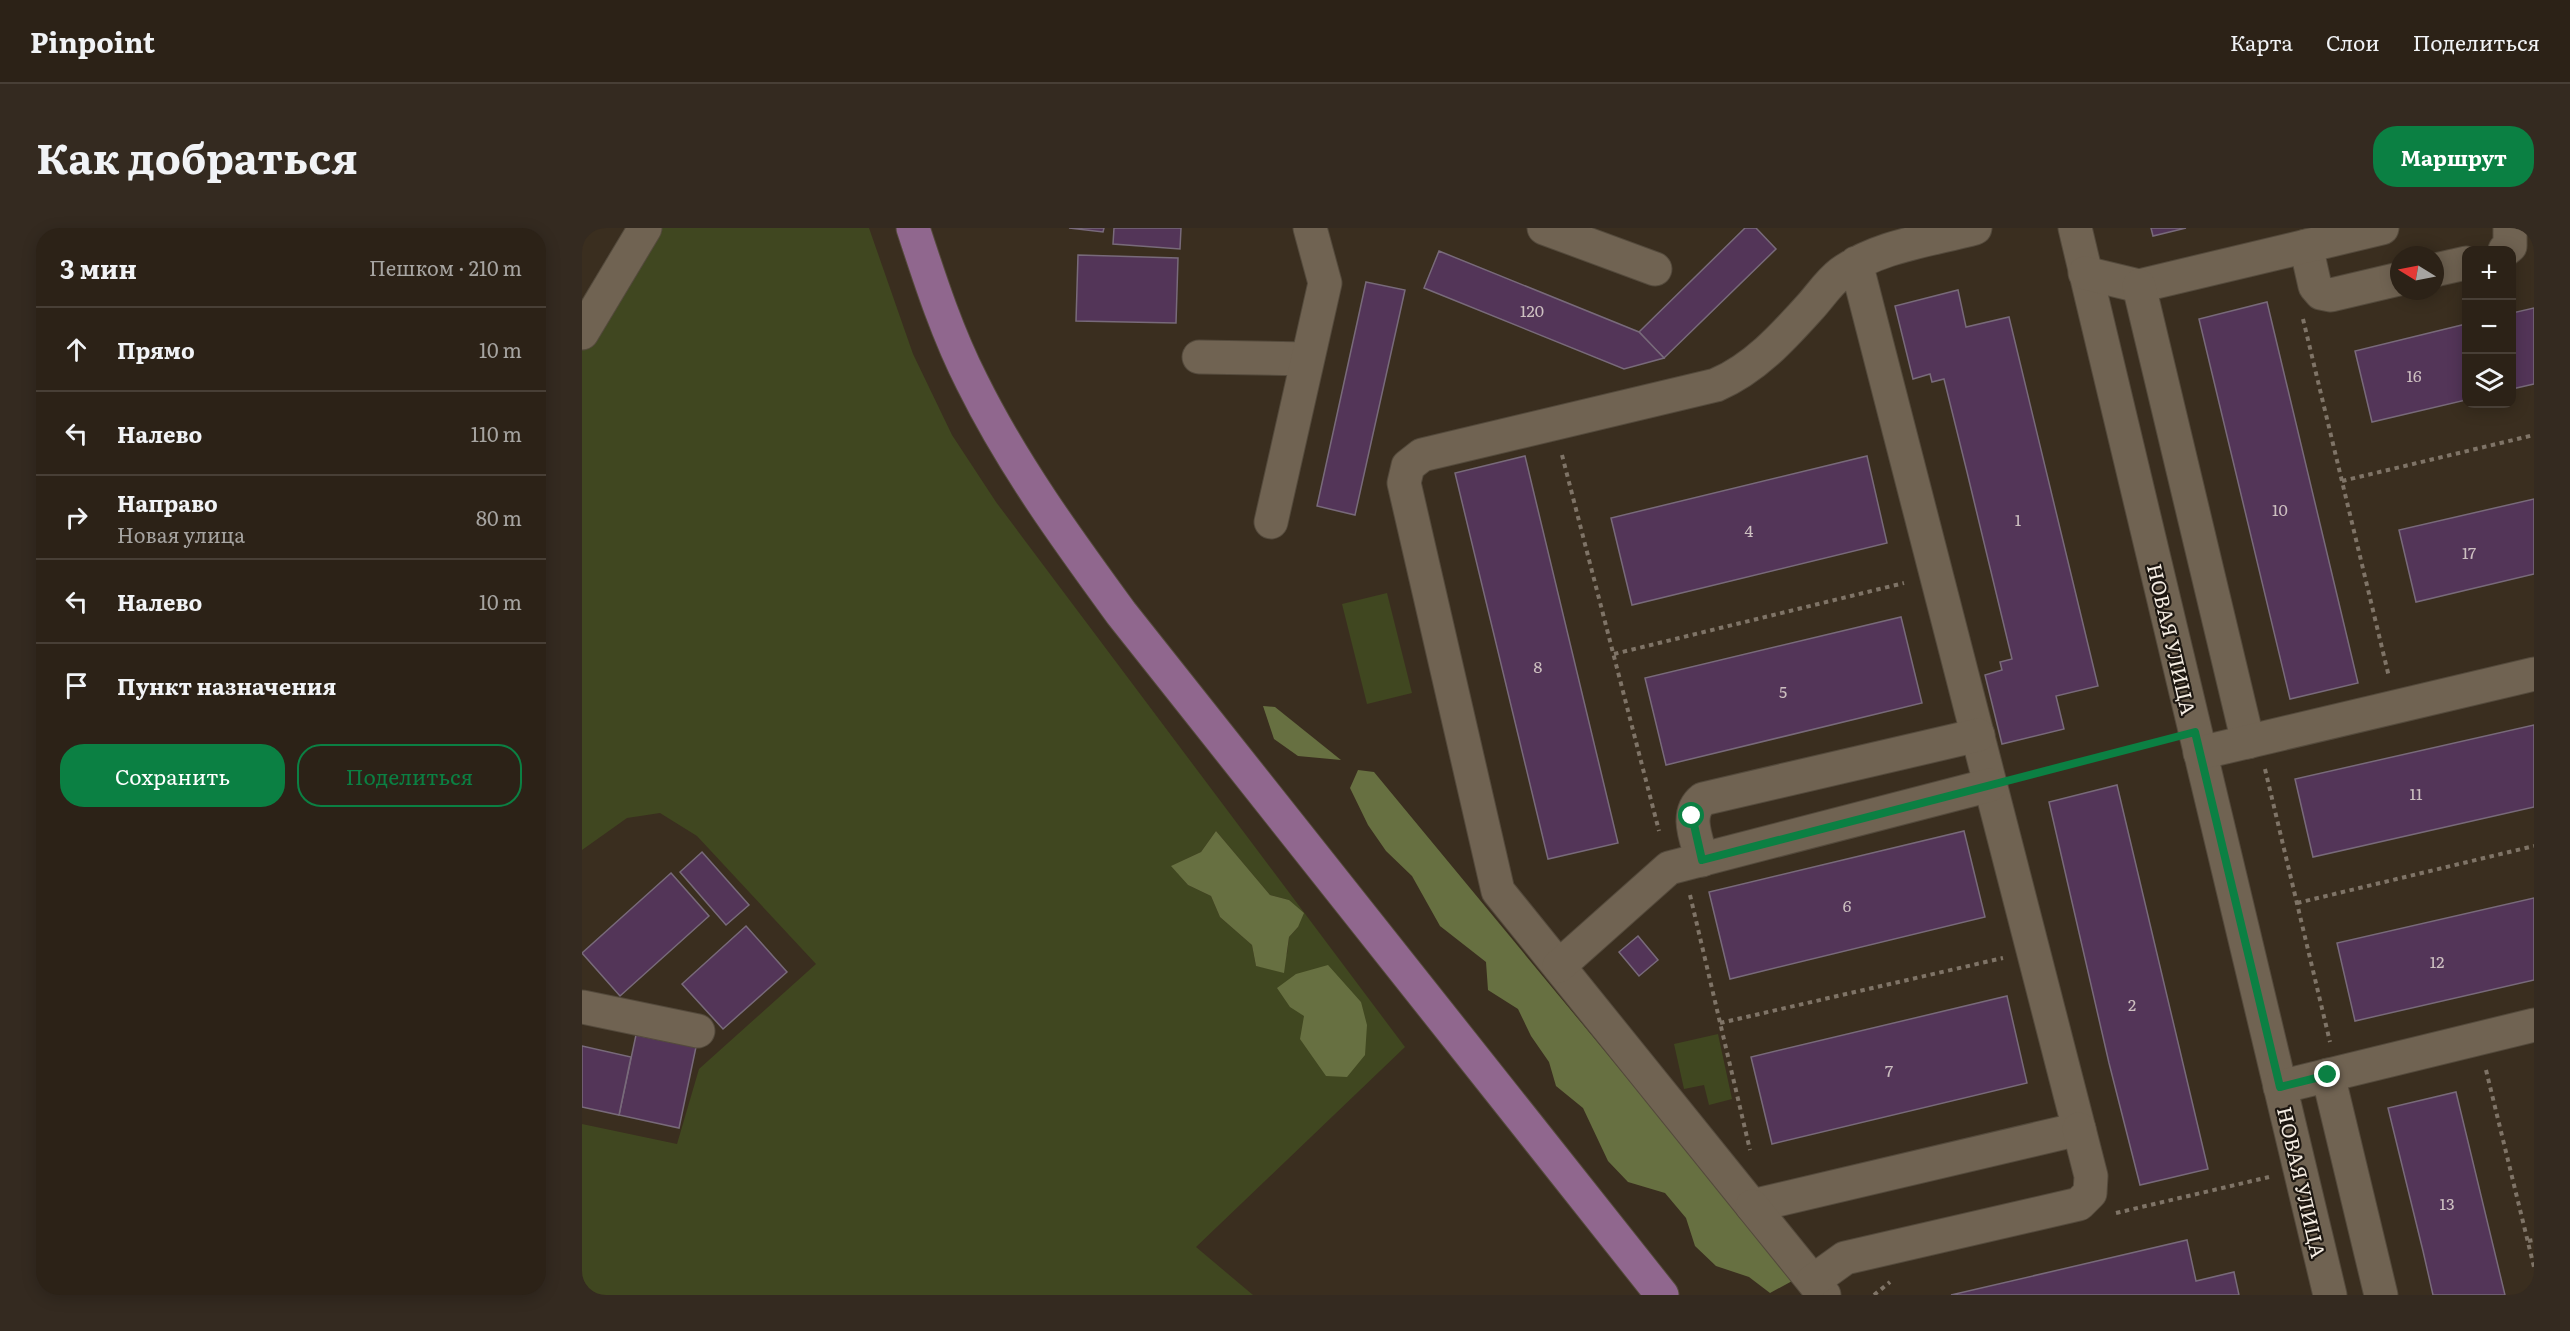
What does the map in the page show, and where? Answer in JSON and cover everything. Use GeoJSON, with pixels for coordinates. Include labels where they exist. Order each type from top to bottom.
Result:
{"type":"FeatureCollection","features":[{"type":"Feature","properties":{"kind":"main road"},"geometry":{"type":"LineString","coordinates":[[913,228],[945,319],[971,381],[1026,478],[1058,526],[1128,623],[1662,1295]]}},
{"type":"Feature","properties":{"kind":"street"},"geometry":{"type":"LineString","coordinates":[[582,333],[645,228]]}},
{"type":"Feature","properties":{"kind":"street"},"geometry":{"type":"LineString","coordinates":[[1271,522],[1325,283],[1310,228]]}},
{"type":"Feature","properties":{"kind":"street"},"geometry":{"type":"LineString","coordinates":[[1544,228],[1655,269]]}},
{"type":"Feature","properties":{"kind":"street"},"geometry":{"type":"LineString","coordinates":[[1856,263],[2091,1176],[2091,1193],[2079,1204],[1845,1258],[1818,1288],[1498,891],[1404,483],[1408,466],[1422,455],[1716,385],[1737,376],[1787,332],[1839,274],[1856,263],[1876,254],[1975,228]]}},
{"type":"Feature","properties":{"kind":"street","name":"НОВАЯ УЛИЦА"},"geometry":{"type":"LineString","coordinates":[[2074,228],[2330,1295]]}},
{"type":"Feature","properties":{"kind":"street"},"geometry":{"type":"LineString","coordinates":[[2085,273],[2139,286],[2382,228]]}},
{"type":"Feature","properties":{"kind":"street"},"geometry":{"type":"LineString","coordinates":[[2510,228],[2510,246]]}},
{"type":"Feature","properties":{"kind":"street"},"geometry":{"type":"LineString","coordinates":[[2306,246],[2316,286],[2321,293],[2331,295],[2390,281]]}},
{"type":"Feature","properties":{"kind":"street"},"geometry":{"type":"LineString","coordinates":[[2444,268],[2462,264]]}},
{"type":"Feature","properties":{"kind":"street"},"geometry":{"type":"LineString","coordinates":[[2139,286],[2253,740]]}},
{"type":"Feature","properties":{"kind":"street"},"geometry":{"type":"LineString","coordinates":[[1199,357],[1307,359]]}},
{"type":"Feature","properties":{"kind":"street"},"geometry":{"type":"LineString","coordinates":[[2198,742],[2253,740],[2534,674]]}},
{"type":"Feature","properties":{"kind":"street"},"geometry":{"type":"LineString","coordinates":[[1702,860],[1692,816],[1695,806],[1703,799],[1978,735]]}},
{"type":"Feature","properties":{"kind":"street"},"geometry":{"type":"LineString","coordinates":[[1559,966],[1668,868],[1990,785]]}},
{"type":"Feature","properties":{"kind":"street"},"geometry":{"type":"LineString","coordinates":[[582,1006],[699,1031]]}},
{"type":"Feature","properties":{"kind":"street"},"geometry":{"type":"LineString","coordinates":[[2280,1087],[2534,1025]]}},
{"type":"Feature","properties":{"kind":"street"},"geometry":{"type":"LineString","coordinates":[[2332,1074],[2380,1295]]}},
{"type":"Feature","properties":{"kind":"street"},"geometry":{"type":"LineString","coordinates":[[1752,1206],[2079,1129]]}},
{"type":"Feature","properties":{"kind":"path"},"geometry":{"type":"LineString","coordinates":[[2300,308],[2396,707]]}},
{"type":"Feature","properties":{"kind":"path"},"geometry":{"type":"LineString","coordinates":[[2342,481],[2534,435]]}},
{"type":"Feature","properties":{"kind":"path"},"geometry":{"type":"LineString","coordinates":[[1614,654],[1936,575]]}},
{"type":"Feature","properties":{"kind":"path"},"geometry":{"type":"LineString","coordinates":[[2253,740],[2297,903],[2332,1074]]}},
{"type":"Feature","properties":{"kind":"path"},"geometry":{"type":"LineString","coordinates":[[1990,785],[2198,742]]}},
{"type":"Feature","properties":{"kind":"path"},"geometry":{"type":"LineString","coordinates":[[2297,903],[2534,846]]}},
{"type":"Feature","properties":{"kind":"path"},"geometry":{"type":"LineString","coordinates":[[1720,1023],[2033,951]]}},
{"type":"Feature","properties":{"kind":"path"},"geometry":{"type":"LineString","coordinates":[[2479,1039],[2534,1267]]}},
{"type":"Feature","properties":{"kind":"path"},"geometry":{"type":"LineString","coordinates":[[2528,1241],[2534,1240]]}},
{"type":"Feature","properties":{"kind":"green space"},"geometry":{"type":"Polygon","coordinates":[[[652,228],[869,228],[913,354],[952,435],[996,502],[1405,1047],[1196,1247],[1253,1295],[582,1295],[582,1124],[677,1144],[699,1069],[816,964],[697,836],[660,813],[627,818],[582,850],[582,347],[652,228]],[[1216,831],[1201,852],[1172,866],[1188,885],[1211,896],[1220,917],[1252,945],[1256,966],[1267,968],[1287,954],[1289,937],[1298,927],[1289,900],[1270,895],[1216,831]],[[1345,986],[1305,1016],[1301,1039],[1312,1054],[1361,1002],[1345,986]]]}},
{"type":"Feature","properties":{"kind":"green space"},"geometry":{"type":"Polygon","coordinates":[[[1387,593],[1412,693],[1367,704],[1342,604],[1387,593]]]}},
{"type":"Feature","properties":{"kind":"green space"},"geometry":{"type":"Polygon","coordinates":[[[1263,706],[1275,707],[1341,760],[1298,756],[1274,739],[1263,706]]]}},
{"type":"Feature","properties":{"kind":"green space"},"geometry":{"type":"Polygon","coordinates":[[[1358,770],[1374,772],[1794,1280],[1770,1293],[1749,1277],[1716,1266],[1695,1246],[1686,1218],[1665,1193],[1628,1182],[1608,1161],[1583,1108],[1556,1086],[1549,1062],[1531,1036],[1518,1009],[1488,990],[1486,962],[1440,926],[1412,876],[1386,851],[1368,825],[1350,788],[1358,770]]]}},
{"type":"Feature","properties":{"kind":"green space"},"geometry":{"type":"Polygon","coordinates":[[[1216,831],[1270,895],[1289,900],[1304,913],[1298,927],[1289,937],[1284,973],[1256,966],[1252,945],[1220,917],[1211,896],[1188,885],[1171,866],[1201,852],[1216,831]]]}},
{"type":"Feature","properties":{"kind":"green space"},"geometry":{"type":"Polygon","coordinates":[[[1328,965],[1361,1002],[1367,1025],[1365,1055],[1347,1077],[1326,1076],[1300,1039],[1304,1016],[1290,1007],[1277,988],[1296,974],[1328,965]]]}},
{"type":"Feature","properties":{"kind":"green space"},"geometry":{"type":"Polygon","coordinates":[[[1718,1034],[1732,1099],[1709,1105],[1704,1085],[1684,1089],[1674,1044],[1718,1034]]]}},
{"type":"Feature","properties":{"kind":"building"},"geometry":{"type":"Polygon","coordinates":[[[1069,228],[1104,228],[1103,232],[1069,228]]]}},
{"type":"Feature","properties":{"kind":"building"},"geometry":{"type":"Polygon","coordinates":[[[1114,228],[1181,228],[1180,249],[1113,244],[1114,228]]]}},
{"type":"Feature","properties":{"kind":"building"},"geometry":{"type":"Polygon","coordinates":[[[1745,228],[1756,228],[1776,249],[1664,358],[1639,332],[1745,228]]]}},
{"type":"Feature","properties":{"kind":"building"},"geometry":{"type":"Polygon","coordinates":[[[2151,228],[2186,228],[2153,236],[2151,228]]]}},
{"type":"Feature","properties":{"kind":"building"},"geometry":{"type":"Polygon","coordinates":[[[1439,251],[1639,332],[1664,358],[1624,369],[1424,288],[1439,251]]]}},
{"type":"Feature","properties":{"kind":"building"},"geometry":{"type":"Polygon","coordinates":[[[1078,255],[1178,258],[1176,323],[1076,321],[1078,255]]]}},
{"type":"Feature","properties":{"kind":"building"},"geometry":{"type":"Polygon","coordinates":[[[1366,282],[1405,290],[1355,515],[1317,506],[1366,282]]]}},
{"type":"Feature","properties":{"kind":"building"},"geometry":{"type":"Polygon","coordinates":[[[1958,290],[1966,327],[2009,317],[2098,686],[2056,696],[2064,729],[2002,744],[1985,675],[2002,670],[2000,662],[2012,659],[1967,472],[1944,379],[1932,382],[1930,374],[1913,379],[1895,306],[1958,290]]]}},
{"type":"Feature","properties":{"kind":"building"},"geometry":{"type":"Polygon","coordinates":[[[2267,302],[2358,683],[2290,699],[2199,319],[2267,302]]]}},
{"type":"Feature","properties":{"kind":"building"},"geometry":{"type":"Polygon","coordinates":[[[2534,308],[2534,384],[2516,388],[2516,354],[2516,312],[2534,308]]]}},
{"type":"Feature","properties":{"kind":"building"},"geometry":{"type":"Polygon","coordinates":[[[2462,325],[2462,401],[2372,422],[2355,351],[2462,325]]]}},
{"type":"Feature","properties":{"kind":"building"},"geometry":{"type":"Polygon","coordinates":[[[1525,456],[1618,843],[1548,859],[1455,473],[1525,456]]]}},
{"type":"Feature","properties":{"kind":"building"},"geometry":{"type":"Polygon","coordinates":[[[1867,456],[1887,543],[1632,605],[1611,518],[1867,456]]]}},
{"type":"Feature","properties":{"kind":"building"},"geometry":{"type":"Polygon","coordinates":[[[2534,499],[2534,574],[2416,602],[2399,530],[2534,499]]]}},
{"type":"Feature","properties":{"kind":"building"},"geometry":{"type":"Polygon","coordinates":[[[1901,617],[1922,703],[1666,765],[1645,678],[1901,617]]]}},
{"type":"Feature","properties":{"kind":"building"},"geometry":{"type":"Polygon","coordinates":[[[2534,725],[2534,807],[2313,857],[2295,779],[2534,725]]]}},
{"type":"Feature","properties":{"kind":"building"},"geometry":{"type":"Polygon","coordinates":[[[2117,785],[2208,1169],[2140,1185],[2109,1063],[2049,802],[2117,785]]]}},
{"type":"Feature","properties":{"kind":"building"},"geometry":{"type":"Polygon","coordinates":[[[1964,831],[1985,917],[1730,979],[1709,892],[1964,831]]]}},
{"type":"Feature","properties":{"kind":"building"},"geometry":{"type":"Polygon","coordinates":[[[702,852],[749,905],[726,925],[680,872],[702,852]]]}},
{"type":"Feature","properties":{"kind":"building"},"geometry":{"type":"Polygon","coordinates":[[[671,873],[709,916],[620,996],[582,953],[671,873]]]}},
{"type":"Feature","properties":{"kind":"building"},"geometry":{"type":"Polygon","coordinates":[[[2534,898],[2534,980],[2355,1021],[2337,943],[2534,898]]]}},
{"type":"Feature","properties":{"kind":"building"},"geometry":{"type":"Polygon","coordinates":[[[746,926],[787,972],[723,1029],[682,984],[746,926]]]}},
{"type":"Feature","properties":{"kind":"building"},"geometry":{"type":"Polygon","coordinates":[[[1638,936],[1658,960],[1639,976],[1619,952],[1638,936]]]}},
{"type":"Feature","properties":{"kind":"building"},"geometry":{"type":"Polygon","coordinates":[[[2007,996],[2027,1083],[1772,1144],[1751,1057],[2007,996]]]}},
{"type":"Feature","properties":{"kind":"building"},"geometry":{"type":"Polygon","coordinates":[[[636,1035],[696,1047],[679,1128],[619,1115],[636,1035]]]}},
{"type":"Feature","properties":{"kind":"building"},"geometry":{"type":"Polygon","coordinates":[[[582,1046],[631,1057],[619,1115],[582,1107],[582,1046]]]}},
{"type":"Feature","properties":{"kind":"building"},"geometry":{"type":"Polygon","coordinates":[[[2456,1092],[2505,1295],[2433,1295],[2388,1108],[2456,1092]]]}},
{"type":"Feature","properties":{"kind":"building"},"geometry":{"type":"Polygon","coordinates":[[[2187,1240],[2196,1281],[2234,1272],[2239,1295],[1951,1295],[2187,1240]]]}},
{"type":"Feature","properties":{"kind":"route"},"geometry":{"type":"LineString","coordinates":[[1692,816],[1702,860],[2195,732],[2280,1087],[2328,1075]]}}]}
